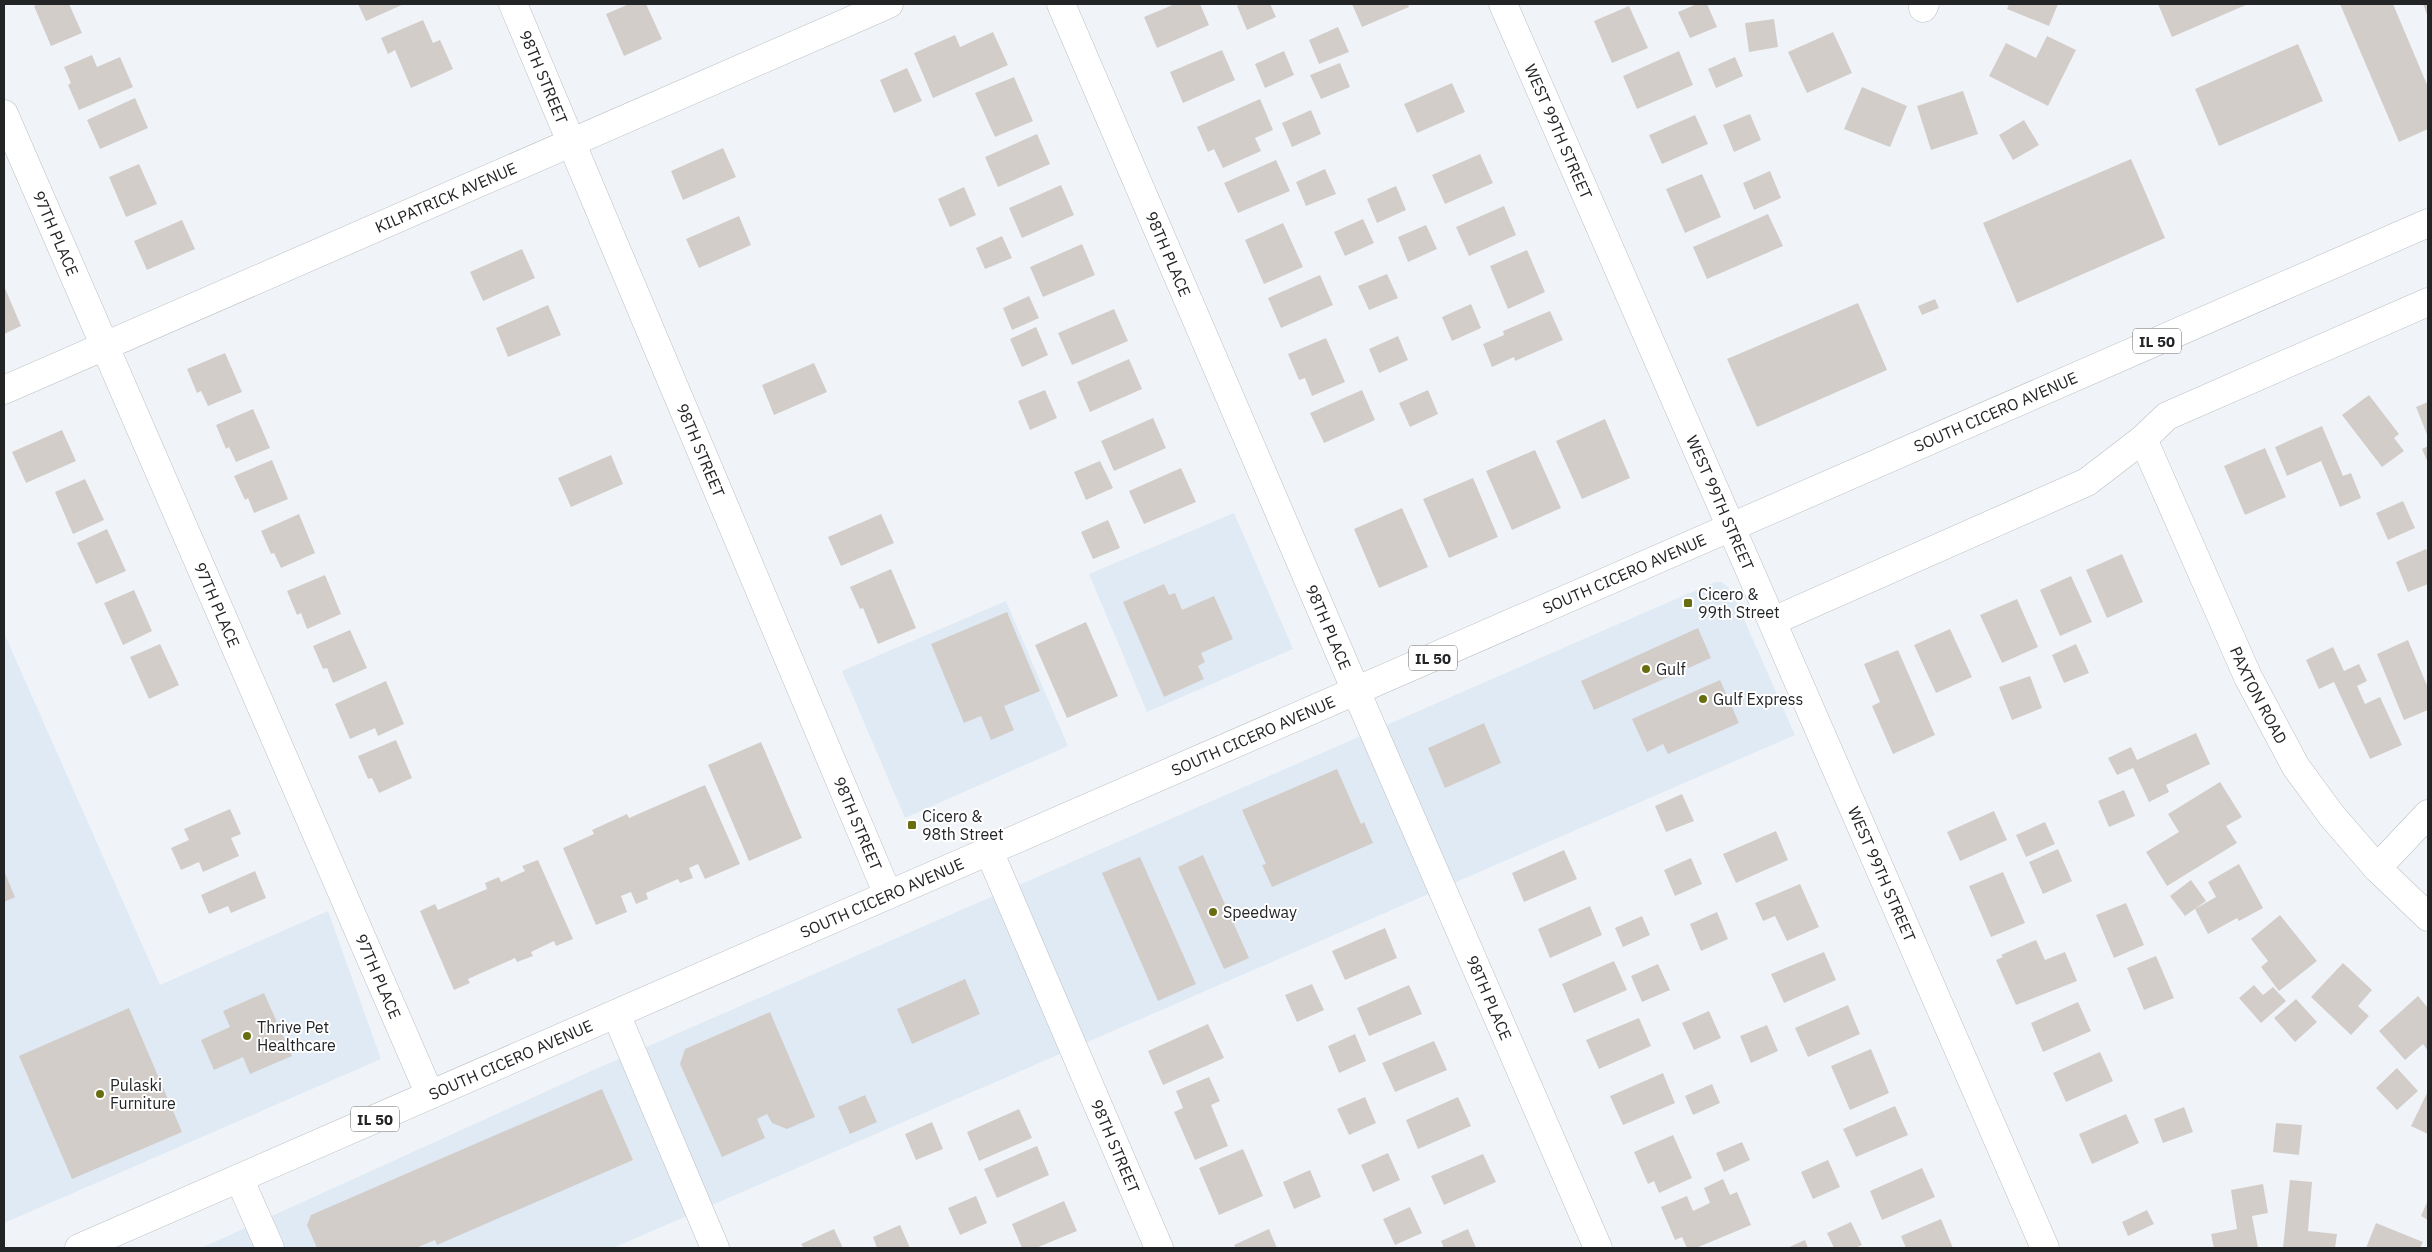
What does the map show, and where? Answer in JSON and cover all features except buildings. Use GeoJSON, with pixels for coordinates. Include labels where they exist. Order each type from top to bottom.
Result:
{"type":"FeatureCollection","features":[{"type":"Feature","properties":{"kind":"street","name":"98TH STREET"},"geometry":{"type":"LineString","coordinates":[[513,4],[888,895]]}},
{"type":"Feature","properties":{"kind":"street","name":"KILPATRICK AVENUE"},"geometry":{"type":"LineString","coordinates":[[4,390],[889,4]]}},
{"type":"Feature","properties":{"kind":"street","name":"98TH PLACE"},"geometry":{"type":"LineString","coordinates":[[1061,4],[1598,1248]]}},
{"type":"Feature","properties":{"kind":"street","name":"WEST 99TH STREET"},"geometry":{"type":"LineString","coordinates":[[1503,4],[1773,621],[2044,1248]]}},
{"type":"Feature","properties":{"kind":"street","name":"97TH PLACE"},"geometry":{"type":"LineString","coordinates":[[4,114],[430,1095]]}},
{"type":"Feature","properties":{"kind":"street","name":"SOUTH CICERO AVENUE"},"geometry":{"type":"LineString","coordinates":[[79,1248],[2428,223]]}},
{"type":"Feature","properties":{"kind":"street"},"geometry":{"type":"LineString","coordinates":[[1773,621],[2087,482],[2143,439],[2167,416],[2428,302]]}},
{"type":"Feature","properties":{"kind":"street","name":"PAXTON ROAD"},"geometry":{"type":"LineString","coordinates":[[2143,439],[2248,678],[2296,767],[2332,816],[2377,868],[2428,917]]}},
{"type":"Feature","properties":{"kind":"street"},"geometry":{"type":"LineString","coordinates":[[2377,868],[2428,814]]}},
{"type":"Feature","properties":{"kind":"street","name":"98TH STREET"},"geometry":{"type":"LineString","coordinates":[[989,851],[1159,1248]]}},
{"type":"Feature","properties":{"kind":"street"},"geometry":{"type":"LineString","coordinates":[[616,1014],[715,1248]]}},
{"type":"Feature","properties":{"kind":"street"},"geometry":{"type":"LineString","coordinates":[[239,1178],[270,1248]]}},
{"type":"Feature","properties":{"kind":"shaded area"},"geometry":{"type":"Polygon","coordinates":[[[1234,513],[1293,649],[1147,712],[1089,574],[1234,513]]]}},
{"type":"Feature","properties":{"kind":"shaded area"},"geometry":{"type":"Polygon","coordinates":[[[1715,582],[1722,582],[1731,590],[1795,735],[613,1248],[201,1248],[598,1068],[1715,582]]]}},
{"type":"Feature","properties":{"kind":"shaded area"},"geometry":{"type":"Polygon","coordinates":[[[1006,601],[1068,746],[905,818],[842,671],[1006,601]]]}},
{"type":"Feature","properties":{"kind":"shaded area"},"geometry":{"type":"Polygon","coordinates":[[[4,633],[160,985],[328,911],[381,1059],[4,1223],[4,633]]]}},
{"type":"Feature","properties":{"kind":"place","name":"Cicero & 99th Street"},"geometry":{"type":"Point","coordinates":[1688,603]}},
{"type":"Feature","properties":{"kind":"place","name":"Gulf"},"geometry":{"type":"Point","coordinates":[1646,669]}},
{"type":"Feature","properties":{"kind":"place","name":"Gulf Express"},"geometry":{"type":"Point","coordinates":[1703,699]}},
{"type":"Feature","properties":{"kind":"place","name":"Cicero & 98th Street"},"geometry":{"type":"Point","coordinates":[912,825]}},
{"type":"Feature","properties":{"kind":"place","name":"Speedway"},"geometry":{"type":"Point","coordinates":[1213,912]}},
{"type":"Feature","properties":{"kind":"place","name":"Thrive Pet Healthcare"},"geometry":{"type":"Point","coordinates":[247,1036]}},
{"type":"Feature","properties":{"kind":"place","name":"Pulaski Furniture"},"geometry":{"type":"Point","coordinates":[100,1094]}}]}
